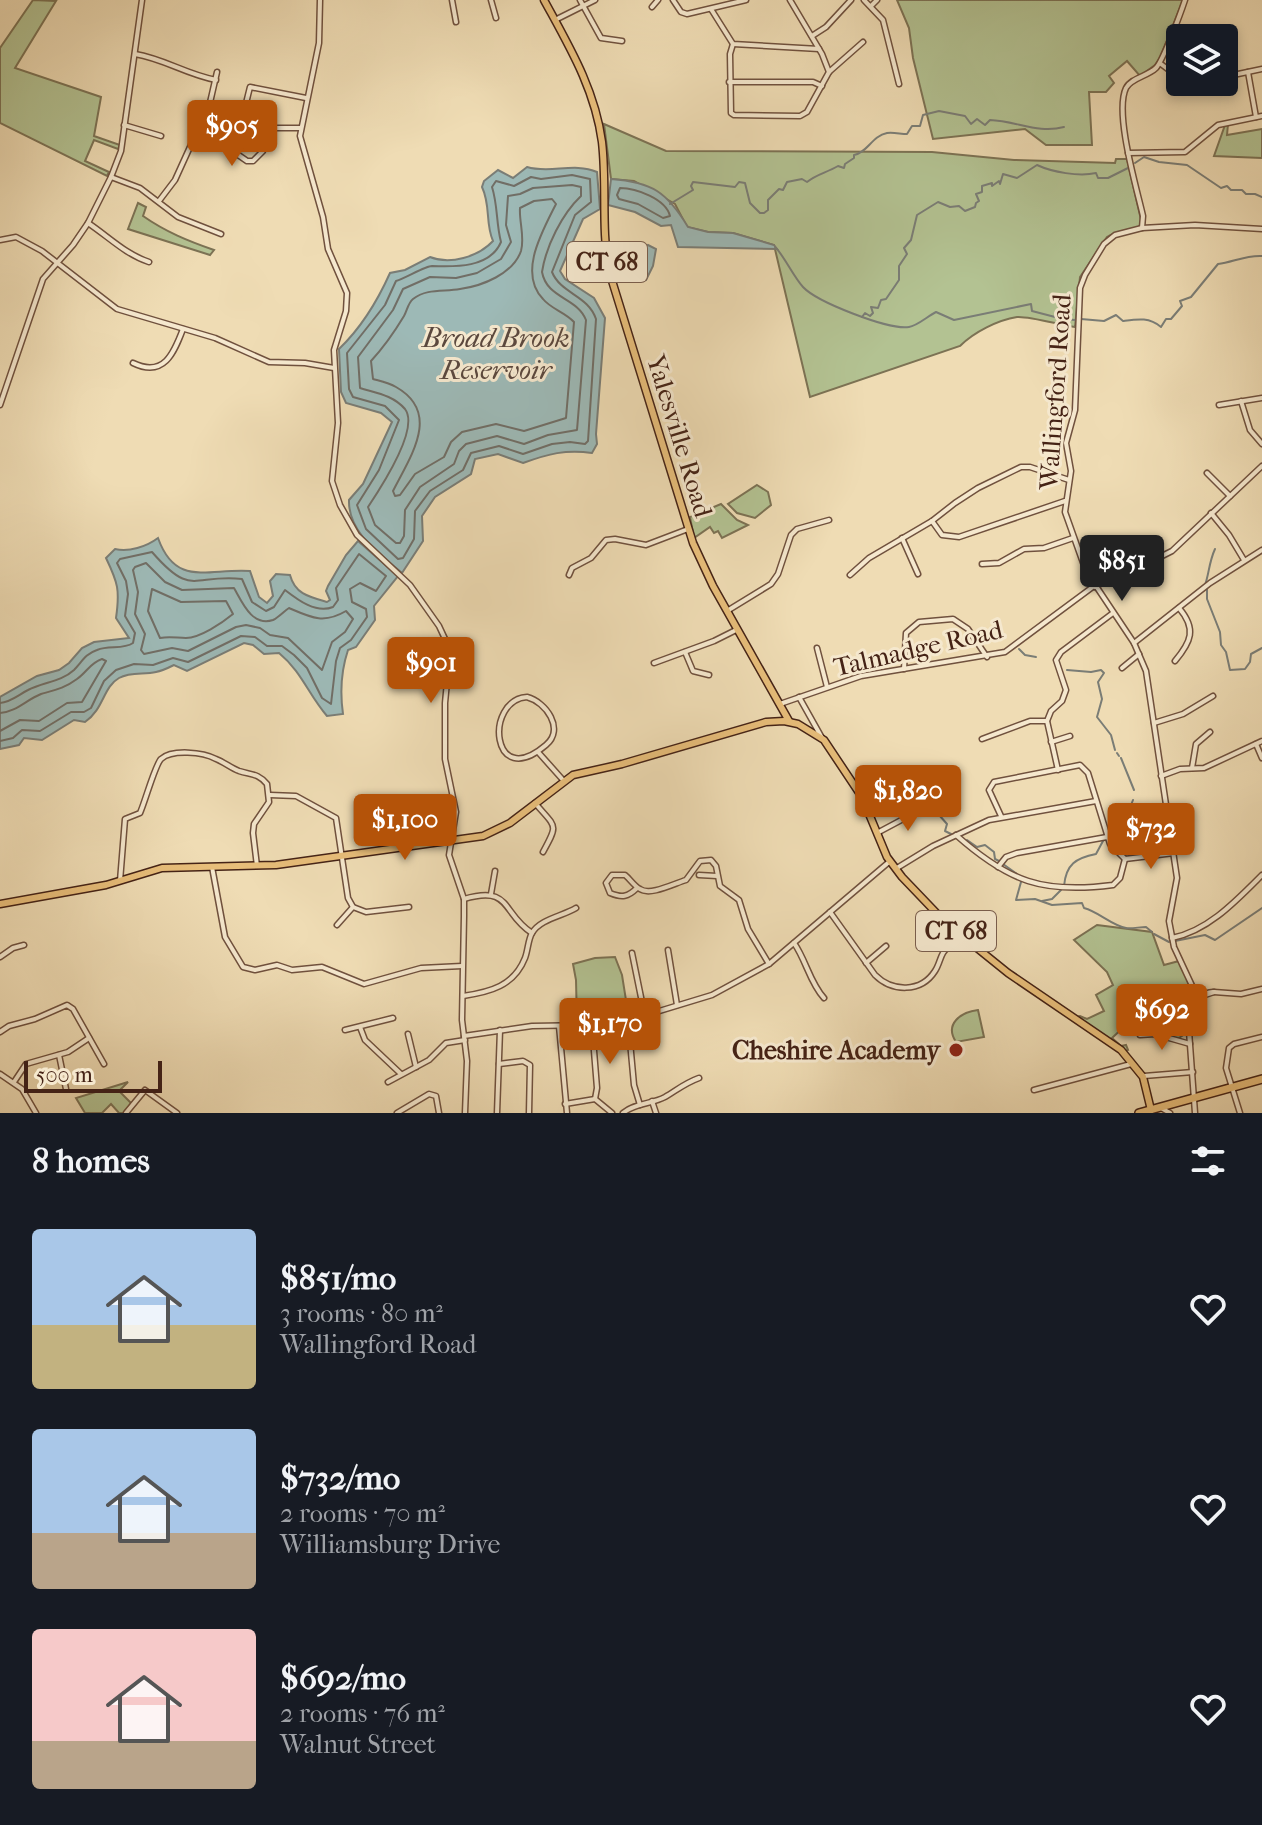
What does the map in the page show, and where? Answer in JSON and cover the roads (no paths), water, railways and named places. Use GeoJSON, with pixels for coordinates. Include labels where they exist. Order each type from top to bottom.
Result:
{"type":"FeatureCollection","features":[{"type":"Feature","properties":{"kind":"highway"},"geometry":{"type":"LineString","coordinates":[[1139,1113],[1262,1079]]}},
{"type":"Feature","properties":{"kind":"main road","name":"CT 68"},"geometry":{"type":"LineString","coordinates":[[544,0],[555,20]]}},
{"type":"Feature","properties":{"kind":"main road","name":"Yalesville Road"},"geometry":{"type":"LineString","coordinates":[[555,20],[591,93],[604,161],[604,241],[611,280],[688,529],[701,561],[780,704],[786,721]]}},
{"type":"Feature","properties":{"kind":"main road","name":"CT 68"},"geometry":{"type":"LineString","coordinates":[[786,721],[805,727],[822,738],[864,799],[889,862],[935,913],[1018,981],[1119,1047],[1143,1077],[1151,1110]]}},
{"type":"Feature","properties":{"kind":"main road"},"geometry":{"type":"LineString","coordinates":[[0,904],[120,882],[162,868],[257,866],[450,841],[493,832],[563,780],[580,772],[622,764],[760,724],[786,721]]}},
{"type":"Feature","properties":{"kind":"street"},"geometry":{"type":"LineString","coordinates":[[0,405],[42,282],[88,223],[121,151],[142,0]]}},
{"type":"Feature","properties":{"kind":"street"},"geometry":{"type":"LineString","coordinates":[[320,0],[319,43],[300,128],[328,249],[347,293],[346,311],[334,350],[338,434],[332,473],[337,497],[357,535],[413,589],[439,626],[447,645],[445,752],[456,812],[449,855],[464,899],[465,1113]]}},
{"type":"Feature","properties":{"kind":"street"},"geometry":{"type":"LineString","coordinates":[[452,0],[456,22]]}},
{"type":"Feature","properties":{"kind":"street"},"geometry":{"type":"LineString","coordinates":[[491,0],[496,18]]}},
{"type":"Feature","properties":{"kind":"street"},"geometry":{"type":"LineString","coordinates":[[580,0],[601,38],[622,41]]}},
{"type":"Feature","properties":{"kind":"street"},"geometry":{"type":"LineString","coordinates":[[555,20],[595,0]]}},
{"type":"Feature","properties":{"kind":"street"},"geometry":{"type":"LineString","coordinates":[[652,7],[658,0]]}},
{"type":"Feature","properties":{"kind":"street"},"geometry":{"type":"LineString","coordinates":[[673,0],[681,12],[687,14],[746,0]]}},
{"type":"Feature","properties":{"kind":"street"},"geometry":{"type":"LineString","coordinates":[[790,0],[829,72]]}},
{"type":"Feature","properties":{"kind":"street"},"geometry":{"type":"LineString","coordinates":[[812,36],[826,27],[851,0]]}},
{"type":"Feature","properties":{"kind":"street"},"geometry":{"type":"LineString","coordinates":[[864,0],[885,26],[899,84]]}},
{"type":"Feature","properties":{"kind":"street"},"geometry":{"type":"LineString","coordinates":[[871,6],[877,0]]}},
{"type":"Feature","properties":{"kind":"street"},"geometry":{"type":"LineString","coordinates":[[1142,228],[1143,216],[1128,153],[1124,98],[1126,88],[1150,74],[1160,63],[1185,0]]}},
{"type":"Feature","properties":{"kind":"street"},"geometry":{"type":"LineString","coordinates":[[711,9],[733,44],[728,109],[734,115],[804,115],[829,72],[863,42]]}},
{"type":"Feature","properties":{"kind":"street"},"geometry":{"type":"LineString","coordinates":[[733,44],[819,49]]}},
{"type":"Feature","properties":{"kind":"street"},"geometry":{"type":"LineString","coordinates":[[134,54],[156,58],[189,74],[216,80]]}},
{"type":"Feature","properties":{"kind":"street"},"geometry":{"type":"LineString","coordinates":[[1160,63],[1166,67]]}},
{"type":"Feature","properties":{"kind":"street"},"geometry":{"type":"LineString","coordinates":[[1238,74],[1262,69]]}},
{"type":"Feature","properties":{"kind":"street"},"geometry":{"type":"LineString","coordinates":[[159,201],[175,180],[195,136],[206,120],[217,72]]}},
{"type":"Feature","properties":{"kind":"street"},"geometry":{"type":"LineString","coordinates":[[1128,153],[1185,152],[1218,125],[1259,116],[1248,72]]}},
{"type":"Feature","properties":{"kind":"street"},"geometry":{"type":"LineString","coordinates":[[729,82],[813,82],[822,86]]}},
{"type":"Feature","properties":{"kind":"street"},"geometry":{"type":"LineString","coordinates":[[300,128],[272,128],[263,151],[253,161],[247,161],[234,152],[250,87],[306,98]]}},
{"type":"Feature","properties":{"kind":"street"},"geometry":{"type":"LineString","coordinates":[[124,125],[161,136]]}},
{"type":"Feature","properties":{"kind":"street"},"geometry":{"type":"LineString","coordinates":[[111,177],[140,188],[178,217],[221,234]]}},
{"type":"Feature","properties":{"kind":"street"},"geometry":{"type":"LineString","coordinates":[[88,223],[126,253],[149,262]]}},
{"type":"Feature","properties":{"kind":"street","name":"Wallingford Road"},"geometry":{"type":"LineString","coordinates":[[1195,1113],[1190,1018],[1195,995],[1172,938],[1169,917],[1177,883],[1148,679],[1134,643],[1094,586],[1073,538],[1065,512],[1071,466],[1066,443],[1075,410],[1081,284],[1106,240],[1142,228],[1195,225],[1262,229]]}},
{"type":"Feature","properties":{"kind":"street"},"geometry":{"type":"LineString","coordinates":[[0,240],[16,237],[58,262],[117,309],[215,338],[269,362],[334,368]]}},
{"type":"Feature","properties":{"kind":"street"},"geometry":{"type":"LineString","coordinates":[[133,363],[151,367],[163,364],[171,356],[183,329]]}},
{"type":"Feature","properties":{"kind":"street"},"geometry":{"type":"LineString","coordinates":[[1219,405],[1262,398]]}},
{"type":"Feature","properties":{"kind":"street"},"geometry":{"type":"LineString","coordinates":[[1241,401],[1250,430],[1262,444]]}},
{"type":"Feature","properties":{"kind":"street","name":"Talmadge Road"},"geometry":{"type":"LineString","coordinates":[[780,704],[861,676],[987,657],[1016,646],[1094,586],[1134,564],[1160,558],[1172,551],[1262,466]]}},
{"type":"Feature","properties":{"kind":"street"},"geometry":{"type":"LineString","coordinates":[[850,575],[869,558],[932,521],[978,488],[1021,467],[1070,480]]}},
{"type":"Feature","properties":{"kind":"street"},"geometry":{"type":"LineString","coordinates":[[1207,473],[1230,496]]}},
{"type":"Feature","properties":{"kind":"street"},"geometry":{"type":"LineString","coordinates":[[932,521],[942,535],[959,537],[1065,501]]}},
{"type":"Feature","properties":{"kind":"street"},"geometry":{"type":"LineString","coordinates":[[1211,513],[1244,560]]}},
{"type":"Feature","properties":{"kind":"street"},"geometry":{"type":"LineString","coordinates":[[727,611],[771,584],[778,574],[791,535],[797,529],[829,520]]}},
{"type":"Feature","properties":{"kind":"street"},"geometry":{"type":"LineString","coordinates":[[569,575],[572,568],[591,558],[606,540],[646,545],[688,529]]}},
{"type":"Feature","properties":{"kind":"street"},"geometry":{"type":"LineString","coordinates":[[902,538],[918,574]]}},
{"type":"Feature","properties":{"kind":"street"},"geometry":{"type":"LineString","coordinates":[[982,564],[999,563],[1024,549],[1044,548],[1073,538]]}},
{"type":"Feature","properties":{"kind":"street"},"geometry":{"type":"LineString","coordinates":[[1134,643],[1244,560],[1262,550]]}},
{"type":"Feature","properties":{"kind":"street"},"geometry":{"type":"LineString","coordinates":[[1175,661],[1186,649],[1192,634],[1190,623],[1179,608]]}},
{"type":"Feature","properties":{"kind":"street"},"geometry":{"type":"LineString","coordinates":[[1058,770],[1047,721],[1066,690],[1056,660],[1061,652],[1113,613]]}},
{"type":"Feature","properties":{"kind":"street"},"geometry":{"type":"LineString","coordinates":[[904,669],[906,633],[919,622],[945,618],[959,622],[968,629],[987,657]]}},
{"type":"Feature","properties":{"kind":"street"},"geometry":{"type":"LineString","coordinates":[[654,663],[737,629]]}},
{"type":"Feature","properties":{"kind":"street"},"geometry":{"type":"LineString","coordinates":[[817,648],[827,687]]}},
{"type":"Feature","properties":{"kind":"street"},"geometry":{"type":"LineString","coordinates":[[685,651],[693,671],[709,675]]}},
{"type":"Feature","properties":{"kind":"street"},"geometry":{"type":"LineString","coordinates":[[1122,668],[1139,654]]}},
{"type":"Feature","properties":{"kind":"street"},"geometry":{"type":"LineString","coordinates":[[1154,723],[1183,714],[1213,696]]}},
{"type":"Feature","properties":{"kind":"street"},"geometry":{"type":"LineString","coordinates":[[799,697],[822,738]]}},
{"type":"Feature","properties":{"kind":"street"},"geometry":{"type":"LineString","coordinates":[[516,698],[535,699],[554,723],[552,738],[538,751],[519,760],[504,752],[500,735],[503,712],[516,698]]}},
{"type":"Feature","properties":{"kind":"street"},"geometry":{"type":"LineString","coordinates":[[982,739],[1030,721],[1047,721]]}},
{"type":"Feature","properties":{"kind":"street"},"geometry":{"type":"LineString","coordinates":[[1192,768],[1196,744],[1210,732]]}},
{"type":"Feature","properties":{"kind":"street"},"geometry":{"type":"LineString","coordinates":[[1051,742],[1070,736]]}},
{"type":"Feature","properties":{"kind":"street"},"geometry":{"type":"LineString","coordinates":[[1161,776],[1204,768],[1262,741]]}},
{"type":"Feature","properties":{"kind":"street"},"geometry":{"type":"LineString","coordinates":[[1256,744],[1262,758]]}},
{"type":"Feature","properties":{"kind":"street"},"geometry":{"type":"LineString","coordinates":[[538,751],[563,780]]}},
{"type":"Feature","properties":{"kind":"street"},"geometry":{"type":"LineString","coordinates":[[120,882],[125,819],[140,813],[149,794],[157,763],[163,757],[176,754],[213,757],[237,771],[263,778],[270,795],[266,810],[254,824],[257,866]]}},
{"type":"Feature","properties":{"kind":"street"},"geometry":{"type":"LineString","coordinates":[[1001,816],[989,790],[994,782],[1074,765],[1083,767],[1088,773],[1113,849],[1125,859],[1174,853]]}},
{"type":"Feature","properties":{"kind":"street"},"geometry":{"type":"LineString","coordinates":[[270,795],[296,796],[333,815],[339,828],[348,898],[353,907],[366,912],[409,907]]}},
{"type":"Feature","properties":{"kind":"street"},"geometry":{"type":"LineString","coordinates":[[895,869],[956,835],[1001,816],[1096,801]]}},
{"type":"Feature","properties":{"kind":"street"},"geometry":{"type":"LineString","coordinates":[[535,803],[554,828],[555,834],[543,852]]}},
{"type":"Feature","properties":{"kind":"street"},"geometry":{"type":"LineString","coordinates":[[877,833],[922,809]]}},
{"type":"Feature","properties":{"kind":"street"},"geometry":{"type":"LineString","coordinates":[[956,835],[998,867],[1037,885],[1067,889],[1113,885],[1120,878],[1125,859]]}},
{"type":"Feature","properties":{"kind":"street"},"geometry":{"type":"LineString","coordinates":[[998,867],[1014,853],[1107,837]]}},
{"type":"Feature","properties":{"kind":"street"},"geometry":{"type":"LineString","coordinates":[[637,888],[628,896],[621,897],[608,891],[606,883],[612,875],[625,875],[637,888],[653,892],[686,880],[700,861],[706,859],[714,863],[720,886],[739,900],[748,929],[769,964]]}},
{"type":"Feature","properties":{"kind":"street"},"geometry":{"type":"LineString","coordinates":[[388,1082],[429,1060],[446,1043],[464,1038],[532,1026],[592,1025],[628,1020],[712,995],[769,964],[889,862]]}},
{"type":"Feature","properties":{"kind":"street"},"geometry":{"type":"LineString","coordinates":[[212,867],[225,937],[243,967],[255,970],[271,965],[292,970],[322,967],[364,984],[421,968],[462,966]]}},
{"type":"Feature","properties":{"kind":"street"},"geometry":{"type":"LineString","coordinates":[[491,894],[495,871]]}},
{"type":"Feature","properties":{"kind":"street"},"geometry":{"type":"LineString","coordinates":[[699,875],[717,876]]}},
{"type":"Feature","properties":{"kind":"street"},"geometry":{"type":"LineString","coordinates":[[1172,938],[1198,929],[1237,900],[1262,875]]}},
{"type":"Feature","properties":{"kind":"street"},"geometry":{"type":"LineString","coordinates":[[464,899],[491,894],[511,909],[517,921],[532,933]]}},
{"type":"Feature","properties":{"kind":"street"},"geometry":{"type":"LineString","coordinates":[[337,925],[353,907]]}},
{"type":"Feature","properties":{"kind":"street"},"geometry":{"type":"LineString","coordinates":[[463,996],[492,991],[512,978],[526,956],[532,933],[544,923],[576,908]]}},
{"type":"Feature","properties":{"kind":"street"},"geometry":{"type":"LineString","coordinates":[[830,912],[878,979],[901,988],[915,987],[930,978],[945,950],[961,935]]}},
{"type":"Feature","properties":{"kind":"street"},"geometry":{"type":"LineString","coordinates":[[794,943],[824,998]]}},
{"type":"Feature","properties":{"kind":"street"},"geometry":{"type":"LineString","coordinates":[[0,957],[24,945]]}},
{"type":"Feature","properties":{"kind":"street"},"geometry":{"type":"LineString","coordinates":[[866,963],[886,946]]}},
{"type":"Feature","properties":{"kind":"street"},"geometry":{"type":"LineString","coordinates":[[668,950],[677,1005]]}},
{"type":"Feature","properties":{"kind":"street"},"geometry":{"type":"LineString","coordinates":[[632,953],[645,1017]]}},
{"type":"Feature","properties":{"kind":"street"},"geometry":{"type":"LineString","coordinates":[[1195,995],[1214,992],[1241,994],[1262,989]]}},
{"type":"Feature","properties":{"kind":"street"},"geometry":{"type":"LineString","coordinates":[[0,1032],[67,1005],[73,1009],[104,1064]]}},
{"type":"Feature","properties":{"kind":"street"},"geometry":{"type":"LineString","coordinates":[[345,1030],[393,1018]]}},
{"type":"Feature","properties":{"kind":"street"},"geometry":{"type":"LineString","coordinates":[[628,1020],[634,1085],[640,1105]]}},
{"type":"Feature","properties":{"kind":"street"},"geometry":{"type":"LineString","coordinates":[[592,1025],[597,1088],[595,1099]]}},
{"type":"Feature","properties":{"kind":"street"},"geometry":{"type":"LineString","coordinates":[[559,1026],[567,1113]]}},
{"type":"Feature","properties":{"kind":"street"},"geometry":{"type":"LineString","coordinates":[[360,1027],[365,1040],[401,1074]]}},
{"type":"Feature","properties":{"kind":"street"},"geometry":{"type":"LineString","coordinates":[[497,1113],[500,1030]]}},
{"type":"Feature","properties":{"kind":"street"},"geometry":{"type":"LineString","coordinates":[[408,1034],[416,1067]]}},
{"type":"Feature","properties":{"kind":"street"},"geometry":{"type":"LineString","coordinates":[[1140,1035],[1155,1034],[1190,1044]]}},
{"type":"Feature","properties":{"kind":"street"},"geometry":{"type":"LineString","coordinates":[[1240,1113],[1226,1068],[1229,1048],[1262,1037]]}},
{"type":"Feature","properties":{"kind":"street"},"geometry":{"type":"LineString","coordinates":[[14,1082],[26,1064],[68,1052],[89,1038]]}},
{"type":"Feature","properties":{"kind":"street"},"geometry":{"type":"LineString","coordinates":[[59,1055],[66,1089]]}},
{"type":"Feature","properties":{"kind":"street"},"geometry":{"type":"LineString","coordinates":[[499,1064],[523,1061],[530,1065],[529,1113]]}},
{"type":"Feature","properties":{"kind":"street"},"geometry":{"type":"LineString","coordinates":[[1034,1090],[1133,1062]]}},
{"type":"Feature","properties":{"kind":"street"},"geometry":{"type":"LineString","coordinates":[[1143,1077],[1192,1070]]}},
{"type":"Feature","properties":{"kind":"street"},"geometry":{"type":"LineString","coordinates":[[0,1074],[22,1089],[36,1113]]}},
{"type":"Feature","properties":{"kind":"street"},"geometry":{"type":"LineString","coordinates":[[623,1113],[668,1095],[683,1083],[699,1078]]}},
{"type":"Feature","properties":{"kind":"street"},"geometry":{"type":"LineString","coordinates":[[126,1113],[145,1090],[177,1113]]}},
{"type":"Feature","properties":{"kind":"street"},"geometry":{"type":"LineString","coordinates":[[397,1113],[429,1094],[436,1096],[439,1113]]}},
{"type":"Feature","properties":{"kind":"street"},"geometry":{"type":"LineString","coordinates":[[565,1104],[595,1099],[612,1113]]}},
{"type":"Feature","properties":{"kind":"street"},"geometry":{"type":"LineString","coordinates":[[652,1101],[656,1113]]}},
{"type":"Feature","properties":{"kind":"street"},"geometry":{"type":"LineString","coordinates":[[1161,1108],[1170,1113]]}},
{"type":"Feature","properties":{"kind":"water","name":"Broad Brook Reservoir"},"geometry":{"type":"Polygon","coordinates":[[[527,167],[580,168],[597,172],[600,209],[583,219],[560,271],[565,279],[594,298],[605,318],[597,444],[592,453],[557,453],[523,463],[498,454],[475,459],[471,474],[435,497],[422,516],[423,541],[402,573],[367,542],[350,512],[349,500],[363,484],[392,422],[381,413],[346,403],[341,392],[339,349],[368,314],[390,273],[405,270],[430,257],[455,260],[487,247],[493,241],[482,187],[484,181],[498,170],[513,178],[527,167]]]}},
{"type":"Feature","properties":{"kind":"water"},"geometry":{"type":"Polygon","coordinates":[[[611,179],[637,183],[657,191],[673,205],[688,227],[733,233],[774,245],[777,249],[678,247],[671,225],[661,226],[635,212],[608,205],[611,179]]]}},
{"type":"Feature","properties":{"kind":"water"},"geometry":{"type":"Polygon","coordinates":[[[648,245],[656,249],[653,266],[646,280],[638,281],[625,269],[634,261],[638,251],[648,245]]]}},
{"type":"Feature","properties":{"kind":"water"},"geometry":{"type":"Polygon","coordinates":[[[158,538],[165,554],[184,570],[250,571],[259,597],[267,603],[273,596],[270,581],[276,574],[290,575],[295,587],[309,596],[327,602],[330,600],[326,591],[328,586],[358,541],[398,576],[374,606],[375,620],[356,647],[348,650],[342,682],[343,714],[327,716],[294,668],[279,653],[264,654],[253,645],[244,643],[187,671],[174,665],[158,672],[124,676],[114,682],[96,711],[85,722],[74,720],[42,740],[24,738],[19,745],[0,749],[0,697],[37,676],[59,670],[82,648],[94,642],[129,638],[116,618],[117,587],[106,558],[115,549],[137,548],[158,538]]]}},
{"type":"Feature","properties":{"kind":"waterway"},"geometry":{"type":"LineString","coordinates":[[670,204],[693,190],[693,182],[735,187],[739,182],[745,183],[750,203],[764,213],[768,210],[768,200],[779,189],[783,190],[787,182],[802,179],[807,182],[838,166],[844,168],[854,155],[882,135],[907,134],[912,126],[920,126],[923,115],[939,111],[965,116],[971,124],[977,119],[985,125],[990,120],[1045,129],[1064,127]]}},
{"type":"Feature","properties":{"kind":"waterway"},"geometry":{"type":"LineString","coordinates":[[1135,163],[1144,157],[1187,165],[1221,188],[1227,186],[1231,190],[1242,190],[1246,194],[1262,197]]}},
{"type":"Feature","properties":{"kind":"waterway"},"geometry":{"type":"LineString","coordinates":[[862,317],[865,313],[870,316],[873,313],[871,307],[878,308],[899,280],[899,266],[907,254],[904,248],[911,240],[917,215],[938,202],[950,207],[959,206],[965,211],[975,207],[979,201],[976,194],[982,192],[982,186],[992,183],[992,186],[999,181],[1000,184],[1003,174],[1017,178],[1037,165],[1066,173],[1096,173],[1098,178],[1108,178],[1128,168]]}},
{"type":"Feature","properties":{"kind":"waterway"},"geometry":{"type":"LineString","coordinates":[[775,247],[799,282],[811,293],[837,307],[886,324],[909,327],[936,312],[954,320],[1031,304],[1032,311],[1075,320]]}},
{"type":"Feature","properties":{"kind":"waterway"},"geometry":{"type":"LineString","coordinates":[[1081,319],[1104,321],[1116,315],[1123,321],[1148,320],[1161,327],[1182,306],[1180,301],[1191,297],[1218,264],[1262,256]]}},
{"type":"Feature","properties":{"kind":"waterway"},"geometry":{"type":"LineString","coordinates":[[1205,585],[1215,549]]}},
{"type":"Feature","properties":{"kind":"waterway"},"geometry":{"type":"LineString","coordinates":[[1207,589],[1207,599],[1230,670],[1245,669],[1251,654],[1262,648]]}},
{"type":"Feature","properties":{"kind":"waterway"},"geometry":{"type":"LineString","coordinates":[[1019,649],[1025,655],[1036,657]]}},
{"type":"Feature","properties":{"kind":"waterway"},"geometry":{"type":"LineString","coordinates":[[1067,670],[1101,670],[1104,673],[1098,682],[1102,699],[1097,717],[1111,735],[1115,750]]}},
{"type":"Feature","properties":{"kind":"waterway"},"geometry":{"type":"LineString","coordinates":[[1121,758],[1134,790]]}},
{"type":"Feature","properties":{"kind":"waterway"},"geometry":{"type":"LineString","coordinates":[[902,794],[920,802]]}},
{"type":"Feature","properties":{"kind":"waterway"},"geometry":{"type":"LineString","coordinates":[[1109,834],[1125,820],[1133,800]]}},
{"type":"Feature","properties":{"kind":"waterway"},"geometry":{"type":"LineString","coordinates":[[932,807],[947,824],[945,831],[951,834]]}},
{"type":"Feature","properties":{"kind":"waterway"},"geometry":{"type":"LineString","coordinates":[[967,840],[977,847],[985,845],[999,861]]}},
{"type":"Feature","properties":{"kind":"waterway"},"geometry":{"type":"LineString","coordinates":[[1064,886],[1070,867],[1078,860],[1096,854],[1103,841]]}},
{"type":"Feature","properties":{"kind":"waterway"},"geometry":{"type":"LineString","coordinates":[[1003,864],[1017,874]]}},
{"type":"Feature","properties":{"kind":"waterway"},"geometry":{"type":"LineString","coordinates":[[1021,882],[1016,900],[1035,899],[1052,905],[1082,903],[1084,908],[1121,926],[1146,927],[1152,932]]}},
{"type":"Feature","properties":{"kind":"waterway"},"geometry":{"type":"LineString","coordinates":[[1042,901],[1052,899],[1061,890]]}},
{"type":"Feature","properties":{"kind":"waterway"},"geometry":{"type":"LineString","coordinates":[[1175,941],[1205,935],[1215,940],[1262,908]]}},
{"type":"Feature","properties":{"kind":"waterway"},"geometry":{"type":"LineString","coordinates":[[1154,934],[1169,942]]}},
{"type":"Feature","properties":{"kind":"place","name":"Cheshire Academy"},"geometry":{"type":"Point","coordinates":[956,1050]}}]}
